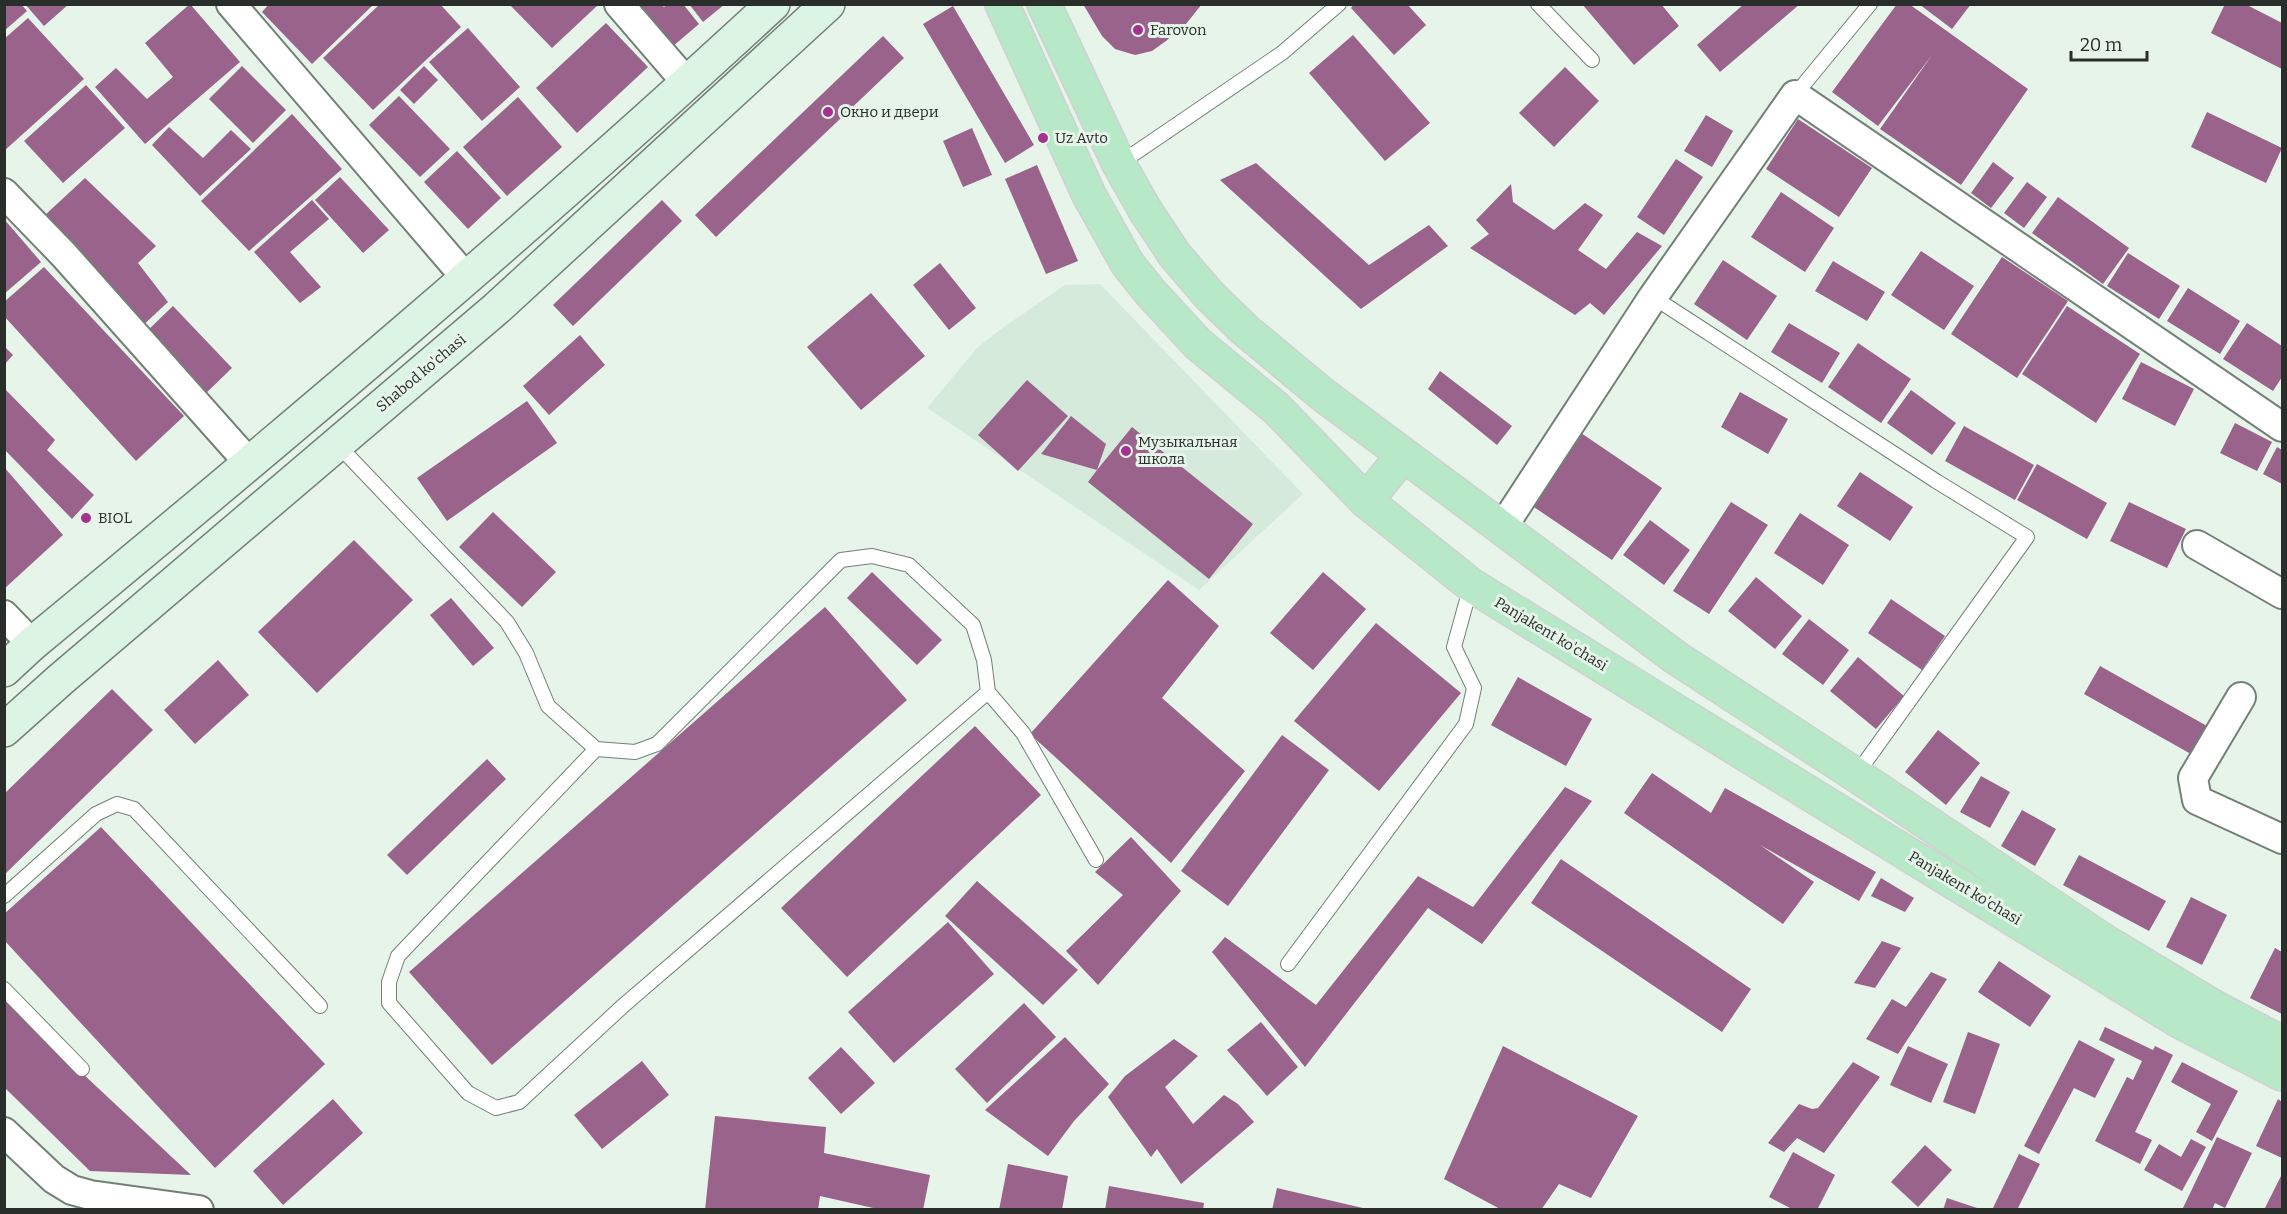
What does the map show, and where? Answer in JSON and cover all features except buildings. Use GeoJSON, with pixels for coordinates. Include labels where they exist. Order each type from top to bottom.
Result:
{"type":"FeatureCollection","features":[{"type":"Feature","properties":{"kind":"main road"},"geometry":{"type":"LineString","coordinates":[[4,670],[467,279],[773,4]]}},
{"type":"Feature","properties":{"kind":"main road","name":"Shabod ko'chasi"},"geometry":{"type":"LineString","coordinates":[[4,730],[497,308],[828,4]]}},
{"type":"Feature","properties":{"kind":"main road","name":"Panjakent ko'chasi"},"geometry":{"type":"LineString","coordinates":[[1002,4],[1089,195],[1127,263],[1198,344],[1276,408],[1366,501],[1471,585],[2179,1021],[2283,1074]]}},
{"type":"Feature","properties":{"kind":"main road","name":"Panjakent ko'chasi"},"geometry":{"type":"LineString","coordinates":[[1044,4],[1119,164],[1145,210],[1174,254],[1209,295],[1283,362],[1675,657],[2104,941],[2212,1006],[2283,1043]]}},
{"type":"Feature","properties":{"kind":"main road"},"geometry":{"type":"LineString","coordinates":[[310,413],[337,444]]}},
{"type":"Feature","properties":{"kind":"main road"},"geometry":{"type":"LineString","coordinates":[[1366,501],[1403,454]]}},
{"type":"Feature","properties":{"kind":"street"},"geometry":{"type":"LineString","coordinates":[[231,4],[467,279]]}},
{"type":"Feature","properties":{"kind":"street"},"geometry":{"type":"LineString","coordinates":[[619,4],[687,83]]}},
{"type":"Feature","properties":{"kind":"street"},"geometry":{"type":"LineString","coordinates":[[1502,528],[1653,297],[1795,95],[2283,427]]}},
{"type":"Feature","properties":{"kind":"street"},"geometry":{"type":"LineString","coordinates":[[4,193],[250,464]]}},
{"type":"Feature","properties":{"kind":"street"},"geometry":{"type":"LineString","coordinates":[[2197,545],[2283,594]]}},
{"type":"Feature","properties":{"kind":"street"},"geometry":{"type":"LineString","coordinates":[[4,615],[32,644]]}},
{"type":"Feature","properties":{"kind":"street"},"geometry":{"type":"LineString","coordinates":[[2241,697],[2193,778],[2197,801],[2283,839]]}},
{"type":"Feature","properties":{"kind":"street"},"geometry":{"type":"LineString","coordinates":[[4,1132],[54,1179],[72,1190],[90,1195],[193,1209]]}},
{"type":"Feature","properties":{"kind":"lane"},"geometry":{"type":"LineString","coordinates":[[1119,164],[1282,53],[1339,4]]}},
{"type":"Feature","properties":{"kind":"lane"},"geometry":{"type":"LineString","coordinates":[[1538,4],[1592,60]]}},
{"type":"Feature","properties":{"kind":"lane"},"geometry":{"type":"LineString","coordinates":[[1795,95],[1870,4]]}},
{"type":"Feature","properties":{"kind":"lane"},"geometry":{"type":"LineString","coordinates":[[1653,297],[1936,481],[2027,537],[1856,775]]}},
{"type":"Feature","properties":{"kind":"lane"},"geometry":{"type":"LineString","coordinates":[[337,444],[507,622],[526,653],[548,706],[596,749],[635,752],[657,744],[841,560],[872,556],[909,566],[973,625],[984,660],[988,692],[1023,733],[1096,860]]}},
{"type":"Feature","properties":{"kind":"lane"},"geometry":{"type":"LineString","coordinates":[[1288,964],[1466,723],[1474,688],[1454,647],[1471,585]]}},
{"type":"Feature","properties":{"kind":"lane"},"geometry":{"type":"LineString","coordinates":[[596,749],[398,956],[389,982],[389,1003],[468,1094],[496,1108],[519,1102],[624,1005],[988,692]]}},
{"type":"Feature","properties":{"kind":"lane"},"geometry":{"type":"LineString","coordinates":[[4,896],[96,813],[117,804],[134,809],[320,1006]]}},
{"type":"Feature","properties":{"kind":"lane"},"geometry":{"type":"LineString","coordinates":[[4,989],[82,1069]]}},
{"type":"Feature","properties":{"kind":"shaded area","name":"Музыкальная школа"},"geometry":{"type":"Polygon","coordinates":[[[1100,284],[1303,494],[1199,590],[927,408],[977,348],[1001,329],[1065,285],[1100,284]]]}},
{"type":"Feature","properties":{"kind":"place","name":"Farovon"},"geometry":{"type":"Point","coordinates":[1138,30]}},
{"type":"Feature","properties":{"kind":"place","name":"Окно и двери"},"geometry":{"type":"Point","coordinates":[828,112]}},
{"type":"Feature","properties":{"kind":"place","name":"Uz Avto"},"geometry":{"type":"Point","coordinates":[1043,138]}},
{"type":"Feature","properties":{"kind":"place","name":"Музыкальная школа"},"geometry":{"type":"Point","coordinates":[1126,451]}},
{"type":"Feature","properties":{"kind":"place","name":"BIOL"},"geometry":{"type":"Point","coordinates":[86,518]}}]}
